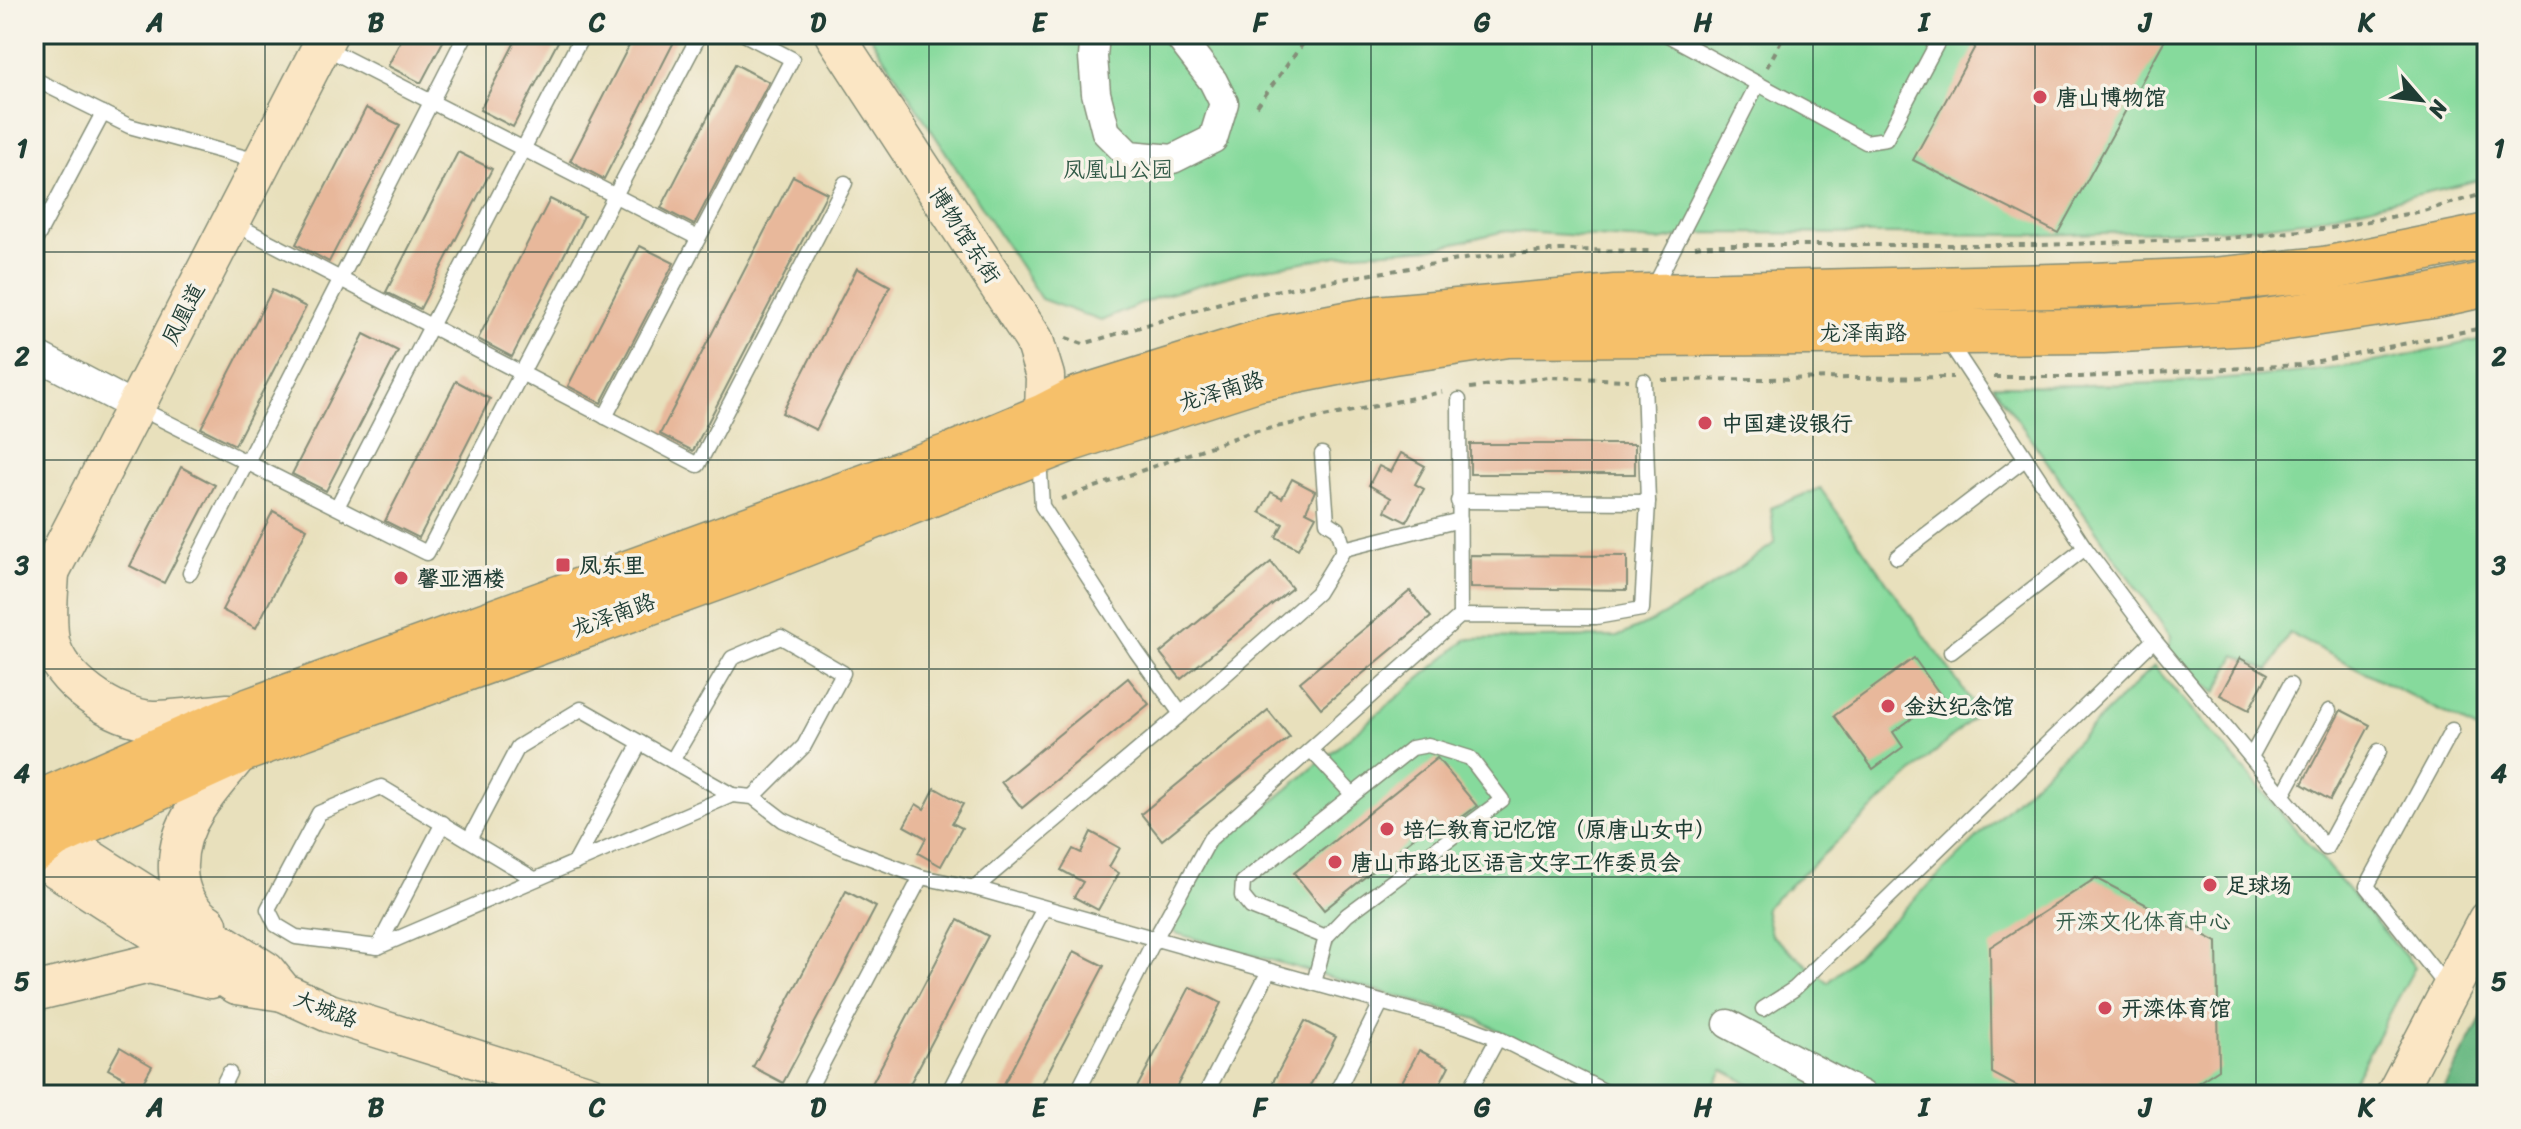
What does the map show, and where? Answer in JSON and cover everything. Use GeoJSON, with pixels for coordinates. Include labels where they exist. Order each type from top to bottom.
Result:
{"type":"FeatureCollection","features":[{"type":"Feature","properties":{"kind":"main road","name":"龙泽南路"},"geometry":{"type":"LineString","coordinates":[[38,833],[245,730],[739,570],[1042,434],[1077,399],[1277,337],[1377,318],[1447,310],[1649,296],[2214,280],[2324,269],[2487,236]]}},
{"type":"Feature","properties":{"kind":"main road","name":"龙泽南路"},"geometry":{"type":"LineString","coordinates":[[1042,434],[1071,439],[1257,379],[1393,352],[1507,335],[2103,331],[2252,323],[2432,296],[2487,284]]}},
{"type":"Feature","properties":{"kind":"street","name":"博物馆东街"},"geometry":{"type":"LineString","coordinates":[[834,34],[1034,340],[1045,376],[1042,434]]}},
{"type":"Feature","properties":{"kind":"street"},"geometry":{"type":"LineString","coordinates":[[1095,34],[1096,93],[1106,132],[1129,155],[1173,159],[1213,139],[1224,103],[1213,81],[1177,34]]}},
{"type":"Feature","properties":{"kind":"street","name":"凤凰道"},"geometry":{"type":"LineString","coordinates":[[42,582],[325,40]]}},
{"type":"Feature","properties":{"kind":"street"},"geometry":{"type":"LineString","coordinates":[[34,354],[135,407]]}},
{"type":"Feature","properties":{"kind":"street"},"geometry":{"type":"LineString","coordinates":[[42,582],[51,644],[68,673],[88,693],[130,717],[245,730],[196,808],[183,834],[176,863],[180,891],[195,915],[250,953],[262,983]]}},
{"type":"Feature","properties":{"kind":"street","name":"大城路"},"geometry":{"type":"LineString","coordinates":[[38,833],[262,983],[329,1013],[590,1095]]}},
{"type":"Feature","properties":{"kind":"street"},"geometry":{"type":"LineString","coordinates":[[2395,1095],[2487,920]]}},
{"type":"Feature","properties":{"kind":"street"},"geometry":{"type":"LineString","coordinates":[[34,992],[149,964],[262,983]]}},
{"type":"Feature","properties":{"kind":"street"},"geometry":{"type":"LineString","coordinates":[[1728,1024],[1862,1095]]}},
{"type":"Feature","properties":{"kind":"lane"},"geometry":{"type":"LineString","coordinates":[[190,573],[466,34]]}},
{"type":"Feature","properties":{"kind":"lane"},"geometry":{"type":"LineString","coordinates":[[337,507],[583,34]]}},
{"type":"Feature","properties":{"kind":"lane"},"geometry":{"type":"LineString","coordinates":[[135,407],[427,553],[700,34]]}},
{"type":"Feature","properties":{"kind":"lane"},"geometry":{"type":"LineString","coordinates":[[605,417],[792,59],[744,34]]}},
{"type":"Feature","properties":{"kind":"lane"},"geometry":{"type":"LineString","coordinates":[[1666,34],[1866,142],[1886,139],[1942,34]]}},
{"type":"Feature","properties":{"kind":"lane"},"geometry":{"type":"LineString","coordinates":[[325,40],[431,102],[698,238]]}},
{"type":"Feature","properties":{"kind":"lane"},"geometry":{"type":"LineString","coordinates":[[34,79],[129,126],[261,163]]}},
{"type":"Feature","properties":{"kind":"lane"},"geometry":{"type":"LineString","coordinates":[[1649,296],[1757,85]]}},
{"type":"Feature","properties":{"kind":"lane"},"geometry":{"type":"LineString","coordinates":[[34,243],[103,113]]}},
{"type":"Feature","properties":{"kind":"lane"},"geometry":{"type":"LineString","coordinates":[[231,222],[698,465],[845,183]]}},
{"type":"Feature","properties":{"kind":"lane"},"geometry":{"type":"LineString","coordinates":[[1942,332],[2085,548],[2154,640],[2326,848],[2379,751]]}},
{"type":"Feature","properties":{"kind":"lane"},"geometry":{"type":"LineString","coordinates":[[1076,1095],[1210,839],[1460,616],[1596,617],[1642,609],[1648,502],[1644,381]]}},
{"type":"Feature","properties":{"kind":"lane"},"geometry":{"type":"LineString","coordinates":[[1458,395],[1460,616]]}},
{"type":"Feature","properties":{"kind":"lane"},"geometry":{"type":"LineString","coordinates":[[1042,434],[1042,506],[1136,651],[1181,714]]}},
{"type":"Feature","properties":{"kind":"lane"},"geometry":{"type":"LineString","coordinates":[[1322,454],[1327,522],[1338,529],[1344,549]]}},
{"type":"Feature","properties":{"kind":"lane"},"geometry":{"type":"LineString","coordinates":[[1897,557],[2025,459]]}},
{"type":"Feature","properties":{"kind":"lane"},"geometry":{"type":"LineString","coordinates":[[1458,501],[1648,502]]}},
{"type":"Feature","properties":{"kind":"lane"},"geometry":{"type":"LineString","coordinates":[[975,888],[1181,714],[1317,593],[1344,549],[1460,520]]}},
{"type":"Feature","properties":{"kind":"lane"},"geometry":{"type":"LineString","coordinates":[[1951,652],[2085,548]]}},
{"type":"Feature","properties":{"kind":"lane"},"geometry":{"type":"LineString","coordinates":[[672,761],[732,658],[781,637],[843,673],[804,746],[753,797]]}},
{"type":"Feature","properties":{"kind":"lane"},"geometry":{"type":"LineString","coordinates":[[1763,1009],[1794,989],[2154,640]]}},
{"type":"Feature","properties":{"kind":"lane"},"geometry":{"type":"LineString","coordinates":[[2251,757],[2290,685]]}},
{"type":"Feature","properties":{"kind":"lane"},"geometry":{"type":"LineString","coordinates":[[470,838],[518,747],[581,709],[732,795],[753,797],[783,820],[921,877],[975,888],[1466,1026],[1498,1038],[1612,1095]]}},
{"type":"Feature","properties":{"kind":"lane"},"geometry":{"type":"LineString","coordinates":[[2283,795],[2329,711]]}},
{"type":"Feature","properties":{"kind":"lane"},"geometry":{"type":"LineString","coordinates":[[2450,990],[2367,886],[2452,730]]}},
{"type":"Feature","properties":{"kind":"lane"},"geometry":{"type":"LineString","coordinates":[[575,863],[640,743]]}},
{"type":"Feature","properties":{"kind":"lane"},"geometry":{"type":"LineString","coordinates":[[1314,983],[1326,937],[1347,915],[1502,800],[1470,758],[1428,745],[1412,748],[1243,882],[1242,896],[1251,907],[1326,937]]}},
{"type":"Feature","properties":{"kind":"lane"},"geometry":{"type":"LineString","coordinates":[[1312,751],[1353,795]]}},
{"type":"Feature","properties":{"kind":"lane"},"geometry":{"type":"LineString","coordinates":[[534,879],[381,787],[319,813],[268,909],[276,925],[296,937],[378,947],[732,795]]}},
{"type":"Feature","properties":{"kind":"lane"},"geometry":{"type":"LineString","coordinates":[[378,947],[443,823]]}},
{"type":"Feature","properties":{"kind":"lane"},"geometry":{"type":"LineString","coordinates":[[810,1087],[921,877]]}},
{"type":"Feature","properties":{"kind":"lane"},"geometry":{"type":"LineString","coordinates":[[947,1095],[1044,908]]}},
{"type":"Feature","properties":{"kind":"lane"},"geometry":{"type":"LineString","coordinates":[[1205,1095],[1269,971]]}},
{"type":"Feature","properties":{"kind":"lane"},"geometry":{"type":"LineString","coordinates":[[1335,1095],[1381,1003]]}},
{"type":"Feature","properties":{"kind":"lane"},"geometry":{"type":"LineString","coordinates":[[1467,1095],[1498,1038]]}},
{"type":"Feature","properties":{"kind":"lane"},"geometry":{"type":"LineString","coordinates":[[218,1095],[229,1073]]}},
{"type":"Feature","properties":{"kind":"path"},"geometry":{"type":"LineString","coordinates":[[1257,106],[1310,34]]}},
{"type":"Feature","properties":{"kind":"path"},"geometry":{"type":"LineString","coordinates":[[1757,85],[1785,34]]}},
{"type":"Feature","properties":{"kind":"path"},"geometry":{"type":"LineString","coordinates":[[1062,337],[1083,344],[1240,297],[1471,258],[1560,250],[1672,251],[1708,245],[2041,245],[2218,239],[2331,228],[2423,211],[2487,193]]}},
{"type":"Feature","properties":{"kind":"path"},"geometry":{"type":"LineString","coordinates":[[1458,395],[1549,377],[1644,381],[2081,377],[2299,365],[2487,327]]}},
{"type":"Feature","properties":{"kind":"path"},"geometry":{"type":"LineString","coordinates":[[1061,499],[1248,433],[1442,392]]}},
{"type":"Feature","properties":{"kind":"green space","name":"凤凰山公园"},"geometry":{"type":"Polygon","coordinates":[[[869,34],[2487,34],[2487,178],[2310,220],[2248,228],[2045,235],[1699,233],[1659,241],[1505,231],[1434,248],[1355,253],[1243,272],[1155,298],[1101,321],[1041,299],[869,34]]]}},
{"type":"Feature","properties":{"kind":"green space"},"geometry":{"type":"Polygon","coordinates":[[[2487,338],[2487,735],[2289,633],[2269,671],[2236,655],[2216,693],[2168,653],[2171,637],[1993,385],[2127,384],[2305,372],[2418,354],[2487,338]]]}},
{"type":"Feature","properties":{"kind":"green space","name":"开滦文化体育中心"},"geometry":{"type":"Polygon","coordinates":[[[1820,488],[1979,712],[1765,908],[1771,935],[1828,983],[2154,666],[2415,967],[2346,1095],[1771,1095],[1723,1070],[1710,1095],[1647,1095],[1611,1090],[1477,1019],[1175,933],[1171,923],[1217,848],[1467,639],[1617,637],[1700,594],[1775,543],[1771,508],[1820,488]]]}},
{"type":"Feature","properties":{"kind":"green space"},"geometry":{"type":"Polygon","coordinates":[[[2487,1008],[2487,1090],[2484,1095],[2441,1095],[2487,1008]]]}},
{"type":"Feature","properties":{"kind":"building"},"geometry":{"type":"Polygon","coordinates":[[[404,34],[447,34],[421,83],[388,66],[404,34]]]}},
{"type":"Feature","properties":{"kind":"building"},"geometry":{"type":"Polygon","coordinates":[[[519,34],[562,34],[513,127],[480,110],[519,34]]]}},
{"type":"Feature","properties":{"kind":"building"},"geometry":{"type":"Polygon","coordinates":[[[635,34],[678,34],[604,179],[570,161],[635,34]]]}},
{"type":"Feature","properties":{"kind":"building","name":"唐山博物馆"},"geometry":{"type":"Polygon","coordinates":[[[1982,34],[2168,34],[2058,233],[1913,160],[1982,34]]]}},
{"type":"Feature","properties":{"kind":"building"},"geometry":{"type":"Polygon","coordinates":[[[735,64],[769,82],[694,225],[661,208],[735,64]]]}},
{"type":"Feature","properties":{"kind":"building"},"geometry":{"type":"Polygon","coordinates":[[[366,108],[400,125],[329,262],[296,244],[366,108]]]}},
{"type":"Feature","properties":{"kind":"building"},"geometry":{"type":"Polygon","coordinates":[[[458,152],[492,169],[420,309],[386,292],[458,152]]]}},
{"type":"Feature","properties":{"kind":"building"},"geometry":{"type":"Polygon","coordinates":[[[793,176],[827,193],[693,451],[660,434],[793,176]]]}},
{"type":"Feature","properties":{"kind":"building"},"geometry":{"type":"Polygon","coordinates":[[[550,199],[584,216],[512,357],[478,339],[550,199]]]}},
{"type":"Feature","properties":{"kind":"building"},"geometry":{"type":"Polygon","coordinates":[[[640,246],[674,263],[601,403],[568,386],[640,246]]]}},
{"type":"Feature","properties":{"kind":"building"},"geometry":{"type":"Polygon","coordinates":[[[857,268],[890,286],[816,430],[782,413],[857,268]]]}},
{"type":"Feature","properties":{"kind":"building"},"geometry":{"type":"Polygon","coordinates":[[[272,290],[306,307],[235,445],[201,428],[272,290]]]}},
{"type":"Feature","properties":{"kind":"building"},"geometry":{"type":"Polygon","coordinates":[[[364,334],[398,351],[326,491],[292,474],[364,334]]]}},
{"type":"Feature","properties":{"kind":"building"},"geometry":{"type":"Polygon","coordinates":[[[456,381],[490,399],[419,538],[385,521],[456,381]]]}},
{"type":"Feature","properties":{"kind":"building"},"geometry":{"type":"Polygon","coordinates":[[[1470,444],[1635,444],[1635,474],[1470,474],[1470,444]]]}},
{"type":"Feature","properties":{"kind":"building"},"geometry":{"type":"Polygon","coordinates":[[[1401,453],[1425,466],[1415,484],[1424,489],[1406,522],[1385,511],[1391,498],[1369,485],[1379,466],[1391,472],[1401,453]]]}},
{"type":"Feature","properties":{"kind":"building"},"geometry":{"type":"Polygon","coordinates":[[[181,467],[215,485],[164,583],[130,566],[181,467]]]}},
{"type":"Feature","properties":{"kind":"building"},"geometry":{"type":"Polygon","coordinates":[[[1292,479],[1315,491],[1306,511],[1316,516],[1298,549],[1276,537],[1283,524],[1260,512],[1271,492],[1282,498],[1292,479]]]}},
{"type":"Feature","properties":{"kind":"building"},"geometry":{"type":"Polygon","coordinates":[[[273,511],[307,529],[256,628],[222,610],[273,511]]]}},
{"type":"Feature","properties":{"kind":"building"},"geometry":{"type":"Polygon","coordinates":[[[1470,555],[1627,556],[1627,590],[1470,588],[1470,555]]]}},
{"type":"Feature","properties":{"kind":"building"},"geometry":{"type":"Polygon","coordinates":[[[1271,562],[1292,588],[1181,679],[1160,653],[1271,562]]]}},
{"type":"Feature","properties":{"kind":"building"},"geometry":{"type":"Polygon","coordinates":[[[1410,591],[1431,617],[1321,708],[1300,682],[1410,591]]]}},
{"type":"Feature","properties":{"kind":"building","name":"金达纪念馆"},"geometry":{"type":"Polygon","coordinates":[[[1914,658],[1942,697],[1893,732],[1903,747],[1873,769],[1834,716],[1914,658]]]}},
{"type":"Feature","properties":{"kind":"building"},"geometry":{"type":"Polygon","coordinates":[[[2240,658],[2268,674],[2249,710],[2220,695],[2240,658]]]}},
{"type":"Feature","properties":{"kind":"building"},"geometry":{"type":"Polygon","coordinates":[[[1128,678],[1149,704],[1022,808],[1001,782],[1128,678]]]}},
{"type":"Feature","properties":{"kind":"building"},"geometry":{"type":"Polygon","coordinates":[[[1268,710],[1290,737],[1162,840],[1141,814],[1268,710]]]}},
{"type":"Feature","properties":{"kind":"building"},"geometry":{"type":"Polygon","coordinates":[[[2341,710],[2370,725],[2330,800],[2302,784],[2341,710]]]}},
{"type":"Feature","properties":{"kind":"building","name":"培仁教育记忆馆 （原唐山女中）"},"geometry":{"type":"Polygon","coordinates":[[[1437,758],[1477,806],[1442,832],[1433,822],[1324,910],[1294,873],[1437,758]]]}},
{"type":"Feature","properties":{"kind":"building"},"geometry":{"type":"Polygon","coordinates":[[[935,788],[963,804],[952,823],[962,828],[941,866],[918,853],[926,838],[904,826],[916,804],[924,809],[935,788]]]}},
{"type":"Feature","properties":{"kind":"building"},"geometry":{"type":"Polygon","coordinates":[[[1091,832],[1120,848],[1109,867],[1119,873],[1098,910],[1074,897],[1083,882],[1061,870],[1073,849],[1081,853],[1091,832]]]}},
{"type":"Feature","properties":{"kind":"building","name":"开滦体育馆"},"geometry":{"type":"Polygon","coordinates":[[[2096,878],[2217,942],[2219,1069],[2179,1095],[2033,1095],[1992,1073],[1990,947],[2096,878]]]}},
{"type":"Feature","properties":{"kind":"building"},"geometry":{"type":"Polygon","coordinates":[[[846,891],[876,907],[783,1083],[753,1067],[846,891]]]}},
{"type":"Feature","properties":{"kind":"building"},"geometry":{"type":"Polygon","coordinates":[[[958,920],[988,936],[904,1095],[866,1095],[958,920]]]}},
{"type":"Feature","properties":{"kind":"building"},"geometry":{"type":"Polygon","coordinates":[[[1074,951],[1104,966],[1036,1095],[998,1095],[1074,951]]]}},
{"type":"Feature","properties":{"kind":"building"},"geometry":{"type":"Polygon","coordinates":[[[1190,987],[1221,1003],[1172,1095],[1133,1095],[1190,987]]]}},
{"type":"Feature","properties":{"kind":"building"},"geometry":{"type":"Polygon","coordinates":[[[1305,1021],[1336,1037],[1305,1095],[1266,1095],[1305,1021]]]}},
{"type":"Feature","properties":{"kind":"building"},"geometry":{"type":"Polygon","coordinates":[[[120,1047],[152,1066],[136,1095],[115,1095],[124,1078],[108,1069],[120,1047]]]}},
{"type":"Feature","properties":{"kind":"building"},"geometry":{"type":"Polygon","coordinates":[[[1419,1050],[1449,1066],[1434,1095],[1395,1095],[1419,1050]]]}},
{"type":"Feature","properties":{"kind":"place","name":"唐山博物馆"},"geometry":{"type":"Point","coordinates":[2040,97]}},
{"type":"Feature","properties":{"kind":"place","name":"中国建设银行"},"geometry":{"type":"Point","coordinates":[1705,423]}},
{"type":"Feature","properties":{"kind":"place","name":"凤东里"},"geometry":{"type":"Point","coordinates":[563,565]}},
{"type":"Feature","properties":{"kind":"place","name":"馨亚酒楼"},"geometry":{"type":"Point","coordinates":[401,578]}},
{"type":"Feature","properties":{"kind":"place","name":"金达纪念馆"},"geometry":{"type":"Point","coordinates":[1888,706]}},
{"type":"Feature","properties":{"kind":"place","name":"培仁教育记忆馆 （原唐山女中）"},"geometry":{"type":"Point","coordinates":[1387,829]}},
{"type":"Feature","properties":{"kind":"place","name":"唐山市路北区语言文字工作委员会"},"geometry":{"type":"Point","coordinates":[1335,862]}},
{"type":"Feature","properties":{"kind":"place","name":"足球场"},"geometry":{"type":"Point","coordinates":[2210,885]}},
{"type":"Feature","properties":{"kind":"place","name":"开滦体育馆"},"geometry":{"type":"Point","coordinates":[2105,1008]}}]}
